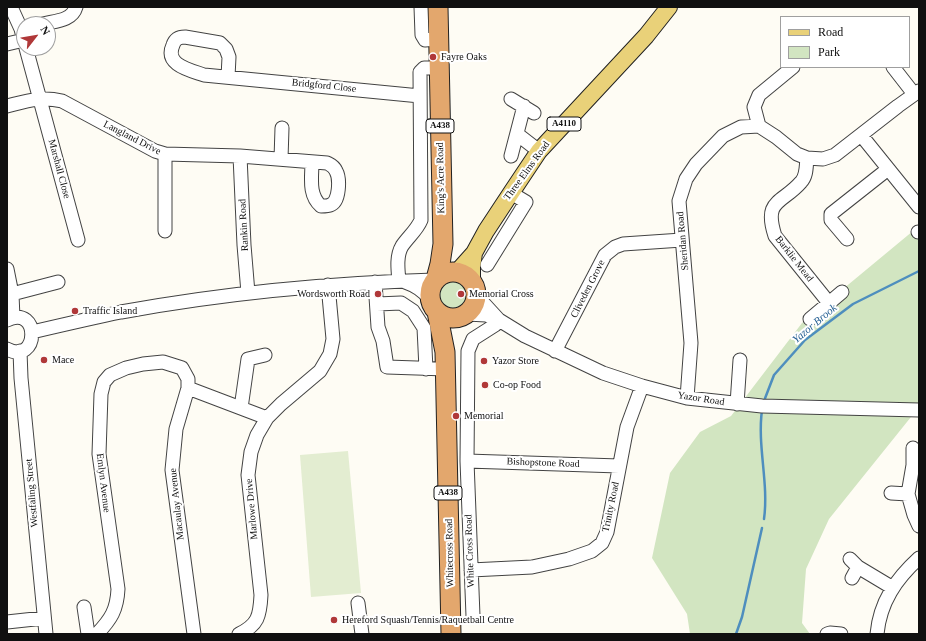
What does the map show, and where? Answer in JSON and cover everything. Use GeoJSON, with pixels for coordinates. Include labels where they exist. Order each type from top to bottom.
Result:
{"type":"FeatureCollection","features":[{"type":"Feature","properties":{"kind":"highway","name":"King's Acre Road"},"geometry":{"type":"LineString","coordinates":[[436,279],[443,244],[438,7]]}},
{"type":"Feature","properties":{"kind":"highway","name":"King's Acre Road"},"geometry":{"type":"LineString","coordinates":[[443,244],[447,259],[455,272]]}},
{"type":"Feature","properties":{"kind":"highway"},"geometry":{"type":"LineString","coordinates":[[436,279],[444,273],[455,272]]}},
{"type":"Feature","properties":{"kind":"highway","name":"A438"},"geometry":{"type":"LineString","coordinates":[[455,272],[464,275],[474,289],[474,305],[464,316]]}},
{"type":"Feature","properties":{"kind":"highway","name":"A438"},"geometry":{"type":"LineString","coordinates":[[433,306],[430,291],[436,279]]}},
{"type":"Feature","properties":{"kind":"highway"},"geometry":{"type":"LineString","coordinates":[[433,306],[447,318],[464,316]]}},
{"type":"Feature","properties":{"kind":"highway","name":"Whitecross Road"},"geometry":{"type":"LineString","coordinates":[[433,306],[445,361],[451,634]]}},
{"type":"Feature","properties":{"kind":"highway","name":"Whitecross Road"},"geometry":{"type":"LineString","coordinates":[[445,361],[451,335],[464,316]]}},
{"type":"Feature","properties":{"kind":"main road","name":"Three Elms Road"},"geometry":{"type":"LineString","coordinates":[[455,272],[474,253],[510,193],[540,151],[646,36],[669,7]]}},
{"type":"Feature","properties":{"kind":"main road","name":"Three Elms Road"},"geometry":{"type":"LineString","coordinates":[[474,253],[472,267],[474,289]]}},
{"type":"Feature","properties":{"kind":"street"},"geometry":{"type":"LineString","coordinates":[[11,7],[16,19]]}},
{"type":"Feature","properties":{"kind":"street"},"geometry":{"type":"LineString","coordinates":[[56,21],[69,18],[75,11],[76,7]]}},
{"type":"Feature","properties":{"kind":"street"},"geometry":{"type":"LineString","coordinates":[[421,7],[422,35],[425,40],[438,39]]}},
{"type":"Feature","properties":{"kind":"street"},"geometry":{"type":"LineString","coordinates":[[7,44],[16,39]]}},
{"type":"Feature","properties":{"kind":"street","name":"Marshall Close"},"geometry":{"type":"LineString","coordinates":[[28,56],[78,240]]}},
{"type":"Feature","properties":{"kind":"street"},"geometry":{"type":"LineString","coordinates":[[399,281],[398,258],[401,248],[419,225],[421,220],[420,72],[424,68],[439,68]]}},
{"type":"Feature","properties":{"kind":"street"},"geometry":{"type":"LineString","coordinates":[[792,68],[759,95],[754,107],[760,126],[797,154],[807,158],[823,159],[835,155],[916,92],[894,68]]}},
{"type":"Feature","properties":{"kind":"street","name":"Bridgford Close"},"geometry":{"type":"LineString","coordinates":[[228,77],[420,96]]}},
{"type":"Feature","properties":{"kind":"street","name":"Langland Drive"},"geometry":{"type":"LineString","coordinates":[[7,106],[39,98],[51,98],[62,101],[154,151],[165,154],[240,156],[312,162]]}},
{"type":"Feature","properties":{"kind":"street"},"geometry":{"type":"LineString","coordinates":[[511,99],[529,110],[516,134],[511,156]]}},
{"type":"Feature","properties":{"kind":"street","name":"Sheridan Road"},"geometry":{"type":"LineString","coordinates":[[687,398],[690,343],[680,201],[686,180],[696,164],[723,136],[741,128],[760,126]]}},
{"type":"Feature","properties":{"kind":"street"},"geometry":{"type":"LineString","coordinates":[[281,159],[282,128]]}},
{"type":"Feature","properties":{"kind":"street"},"geometry":{"type":"LineString","coordinates":[[516,134],[540,151]]}},
{"type":"Feature","properties":{"kind":"street"},"geometry":{"type":"LineString","coordinates":[[861,135],[888,168],[914,191],[919,207]]}},
{"type":"Feature","properties":{"kind":"street"},"geometry":{"type":"LineString","coordinates":[[165,154],[165,231]]}},
{"type":"Feature","properties":{"kind":"street","name":"Rankin Road"},"geometry":{"type":"LineString","coordinates":[[240,156],[248,293]]}},
{"type":"Feature","properties":{"kind":"street","name":"Barklie Mead"},"geometry":{"type":"LineString","coordinates":[[807,158],[805,174],[802,182],[776,202],[771,213],[771,223],[775,236],[829,303]]}},
{"type":"Feature","properties":{"kind":"street"},"geometry":{"type":"LineString","coordinates":[[847,239],[831,220],[831,214],[888,168]]}},
{"type":"Feature","properties":{"kind":"street"},"geometry":{"type":"LineString","coordinates":[[487,265],[526,202],[510,193]]}},
{"type":"Feature","properties":{"kind":"street","name":"Cliveden Grove"},"geometry":{"type":"LineString","coordinates":[[555,351],[605,256],[615,247],[623,244],[682,240]]}},
{"type":"Feature","properties":{"kind":"street"},"geometry":{"type":"LineString","coordinates":[[7,270],[12,294],[10,319],[24,320],[29,324],[32,332],[32,338],[26,348],[14,352],[7,349]]}},
{"type":"Feature","properties":{"kind":"street"},"geometry":{"type":"LineString","coordinates":[[32,332],[121,312],[248,293],[328,285],[436,279]]}},
{"type":"Feature","properties":{"kind":"street"},"geometry":{"type":"LineString","coordinates":[[399,281],[414,285],[421,290],[433,306]]}},
{"type":"Feature","properties":{"kind":"street"},"geometry":{"type":"LineString","coordinates":[[12,294],[58,282]]}},
{"type":"Feature","properties":{"kind":"street"},"geometry":{"type":"LineString","coordinates":[[375,282],[378,327],[383,341],[386,367],[426,369],[445,361]]}},
{"type":"Feature","properties":{"kind":"street","name":"Marlowe Drive"},"geometry":{"type":"LineString","coordinates":[[248,632],[258,618],[261,595],[248,475],[251,452],[257,435],[266,418],[320,372],[330,354],[333,339],[328,285]]}},
{"type":"Feature","properties":{"kind":"street","name":"Yazor Road"},"geometry":{"type":"LineString","coordinates":[[474,289],[499,320]]}},
{"type":"Feature","properties":{"kind":"street"},"geometry":{"type":"LineString","coordinates":[[810,318],[842,292]]}},
{"type":"Feature","properties":{"kind":"street"},"geometry":{"type":"LineString","coordinates":[[377,304],[401,303],[413,311],[424,328],[426,369]]}},
{"type":"Feature","properties":{"kind":"street","name":"Yazor Road"},"geometry":{"type":"LineString","coordinates":[[464,316],[486,315],[499,320],[525,336],[555,351],[603,373],[642,386],[687,398],[762,406],[919,410]]}},
{"type":"Feature","properties":{"kind":"street","name":"White Cross Road"},"geometry":{"type":"LineString","coordinates":[[473,616],[467,461],[468,351],[473,339],[495,325],[499,320]]}},
{"type":"Feature","properties":{"kind":"street","name":"Westfaling Street"},"geometry":{"type":"LineString","coordinates":[[20,351],[21,378],[46,634]]}},
{"type":"Feature","properties":{"kind":"street"},"geometry":{"type":"LineString","coordinates":[[241,408],[248,359],[265,355]]}},
{"type":"Feature","properties":{"kind":"street"},"geometry":{"type":"LineString","coordinates":[[737,404],[740,360]]}},
{"type":"Feature","properties":{"kind":"street","name":"Emlyn Avenue"},"geometry":{"type":"LineString","coordinates":[[97,634],[110,620],[118,600],[118,589],[99,454],[101,394],[104,382],[110,375],[126,368],[143,364],[163,362],[182,368],[188,379],[188,388]]}},
{"type":"Feature","properties":{"kind":"street","name":"Trinity Road"},"geometry":{"type":"LineString","coordinates":[[471,570],[532,567],[569,559],[592,551],[602,544],[607,532],[627,427],[642,386]]}},
{"type":"Feature","properties":{"kind":"street"},"geometry":{"type":"LineString","coordinates":[[188,388],[266,418]]}},
{"type":"Feature","properties":{"kind":"street","name":"Macaulay Avenue"},"geometry":{"type":"LineString","coordinates":[[188,388],[176,429],[172,470],[194,634]]}},
{"type":"Feature","properties":{"kind":"street"},"geometry":{"type":"LineString","coordinates":[[913,448],[913,466],[908,494],[919,526]]}},
{"type":"Feature","properties":{"kind":"street","name":"Bishopstone Road"},"geometry":{"type":"LineString","coordinates":[[467,461],[619,466]]}},
{"type":"Feature","properties":{"kind":"street"},"geometry":{"type":"LineString","coordinates":[[891,493],[908,494]]}},
{"type":"Feature","properties":{"kind":"street"},"geometry":{"type":"LineString","coordinates":[[449,515],[469,515]]}},
{"type":"Feature","properties":{"kind":"street"},"geometry":{"type":"LineString","coordinates":[[874,633],[882,608],[893,588],[906,570],[919,558]]}},
{"type":"Feature","properties":{"kind":"street"},"geometry":{"type":"LineString","coordinates":[[853,568],[893,588]]}},
{"type":"Feature","properties":{"kind":"street"},"geometry":{"type":"LineString","coordinates":[[358,603],[362,634]]}},
{"type":"Feature","properties":{"kind":"street"},"geometry":{"type":"LineString","coordinates":[[84,607],[88,634]]}},
{"type":"Feature","properties":{"kind":"street"},"geometry":{"type":"LineString","coordinates":[[7,622],[44,618]]}},
{"type":"Feature","properties":{"kind":"street"},"geometry":{"type":"LineString","coordinates":[[827,634],[830,632],[841,634]]}},
{"type":"Feature","properties":{"kind":"green space"},"geometry":{"type":"Polygon","coordinates":[[[919,226],[919,407],[829,519],[806,569],[802,623],[810,634],[690,634],[687,614],[652,558],[670,473],[700,432],[731,416],[802,323],[919,226]]]}},
{"type":"Feature","properties":{"kind":"green space"},"geometry":{"type":"Polygon","coordinates":[[[449,277],[455,277],[460,280],[466,287],[469,294],[467,307],[457,313],[450,312],[442,307],[437,299],[436,290],[438,286],[449,277]]]}},
{"type":"Feature","properties":{"kind":"green space"},"geometry":{"type":"Polygon","coordinates":[[[348,451],[361,593],[311,597],[300,455],[348,451]]]}},
{"type":"Feature","properties":{"kind":"waterway","name":"Yazor Brook"},"geometry":{"type":"LineString","coordinates":[[764,401],[774,375],[805,340],[853,304],[919,271]]}},
{"type":"Feature","properties":{"kind":"waterway","name":"Yazor Brook"},"geometry":{"type":"LineString","coordinates":[[762,410],[761,437],[765,492],[764,519]]}},
{"type":"Feature","properties":{"kind":"waterway","name":"Yazor Brook"},"geometry":{"type":"LineString","coordinates":[[736,634],[742,617],[762,528]]}},
{"type":"Feature","properties":{"kind":"place","name":"Fayre Oaks"},"geometry":{"type":"Point","coordinates":[433,57]}},
{"type":"Feature","properties":{"kind":"place","name":"Wordsworth Road"},"geometry":{"type":"Point","coordinates":[378,294]}},
{"type":"Feature","properties":{"kind":"place","name":"Memorial Cross"},"geometry":{"type":"Point","coordinates":[461,294]}},
{"type":"Feature","properties":{"kind":"place","name":"Traffic Island"},"geometry":{"type":"Point","coordinates":[75,311]}},
{"type":"Feature","properties":{"kind":"place","name":"Mace"},"geometry":{"type":"Point","coordinates":[44,360]}},
{"type":"Feature","properties":{"kind":"place","name":"Yazor Store"},"geometry":{"type":"Point","coordinates":[484,361]}},
{"type":"Feature","properties":{"kind":"place","name":"Co-op Food"},"geometry":{"type":"Point","coordinates":[485,385]}},
{"type":"Feature","properties":{"kind":"place","name":"Memorial"},"geometry":{"type":"Point","coordinates":[456,416]}},
{"type":"Feature","properties":{"kind":"place","name":"Hereford Squash/Tennis/Raquetball Centre"},"geometry":{"type":"Point","coordinates":[334,620]}}]}
